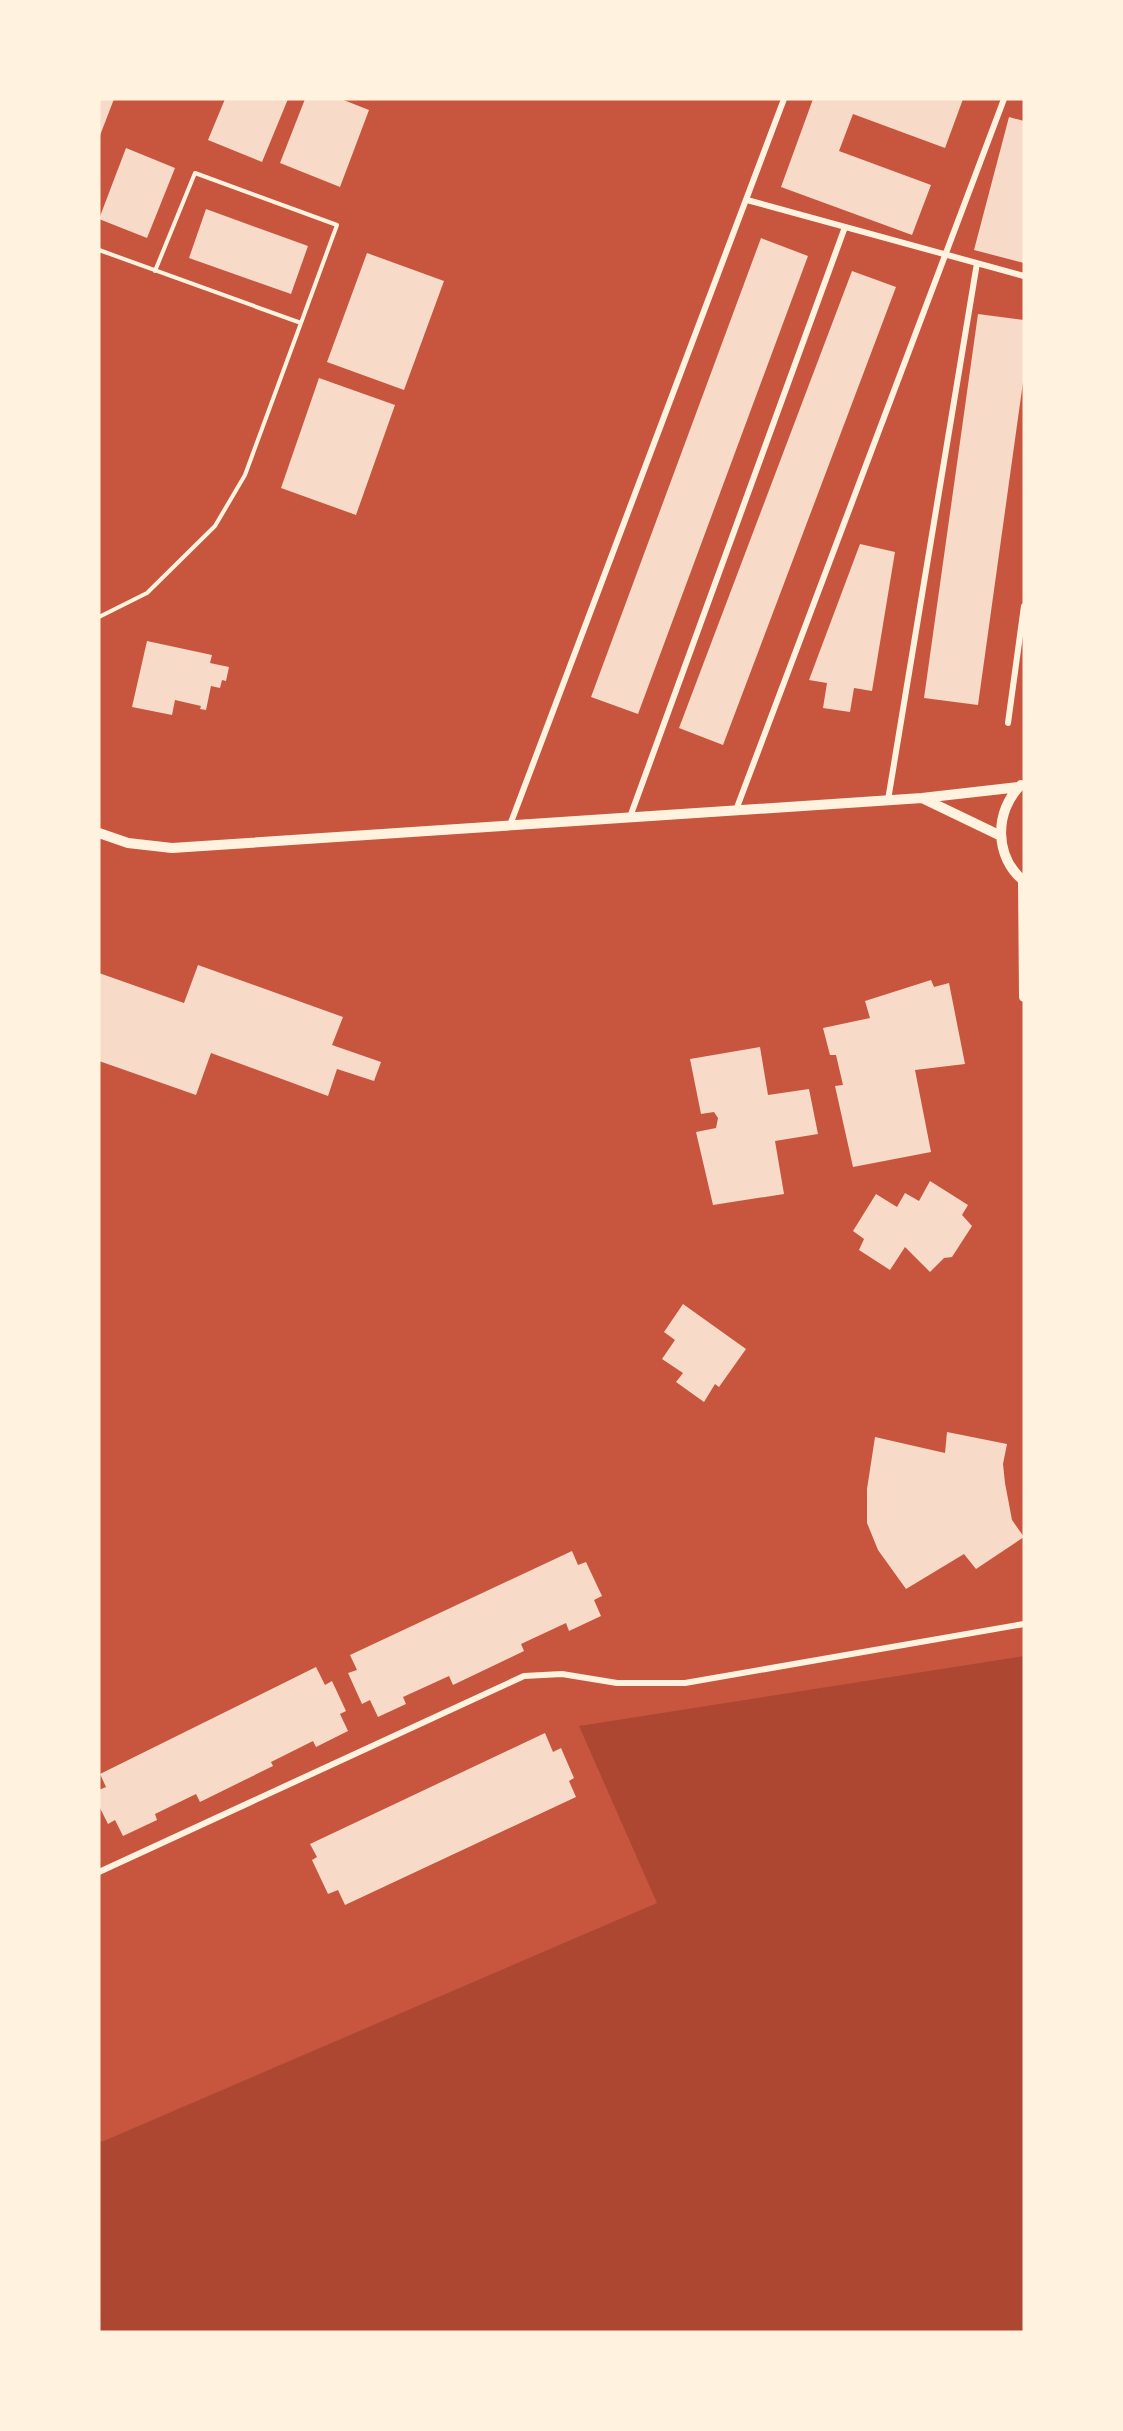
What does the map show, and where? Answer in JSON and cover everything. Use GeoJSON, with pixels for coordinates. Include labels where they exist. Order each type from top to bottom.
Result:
{"type":"FeatureCollection","features":[{"type":"Feature","properties":{"kind":"street"},"geometry":{"type":"LineString","coordinates":[[510,825],[784,99]]}},
{"type":"Feature","properties":{"kind":"street"},"geometry":{"type":"LineString","coordinates":[[736,810],[1004,99]]}},
{"type":"Feature","properties":{"kind":"street"},"geometry":{"type":"LineString","coordinates":[[747,200],[1024,276]]}},
{"type":"Feature","properties":{"kind":"street"},"geometry":{"type":"LineString","coordinates":[[630,817],[845,227]]}},
{"type":"Feature","properties":{"kind":"street"},"geometry":{"type":"LineString","coordinates":[[888,800],[977,263]]}},
{"type":"Feature","properties":{"kind":"street"},"geometry":{"type":"LineString","coordinates":[[1008,723],[1024,606]]}},
{"type":"Feature","properties":{"kind":"street"},"geometry":{"type":"LineString","coordinates":[[99,833],[128,843],[172,848],[922,798],[1022,785]]}},
{"type":"Feature","properties":{"kind":"street"},"geometry":{"type":"LineString","coordinates":[[1022,785],[1008,802],[1000,836],[1005,857],[1023,881],[1024,997]]}},
{"type":"Feature","properties":{"kind":"street"},"geometry":{"type":"LineString","coordinates":[[922,798],[1000,836]]}},
{"type":"Feature","properties":{"kind":"street"},"geometry":{"type":"LineString","coordinates":[[99,1872],[524,1676],[562,1674],[617,1683],[685,1683],[1024,1624]]}},
{"type":"Feature","properties":{"kind":"path"},"geometry":{"type":"LineString","coordinates":[[99,617],[147,593],[215,526],[245,475],[337,225],[195,173],[155,271]]}},
{"type":"Feature","properties":{"kind":"path"},"geometry":{"type":"LineString","coordinates":[[99,250],[301,323]]}},
{"type":"Feature","properties":{"kind":"shaded area"},"geometry":{"type":"Polygon","coordinates":[[[1024,1656],[1024,2332],[99,2332],[99,2143],[657,1903],[579,1726],[1024,1656]]]}},
{"type":"Feature","properties":{"kind":"building"},"geometry":{"type":"Polygon","coordinates":[[[99,99],[114,99],[99,138],[99,99]]]}},
{"type":"Feature","properties":{"kind":"building"},"geometry":{"type":"Polygon","coordinates":[[[225,99],[288,99],[262,162],[208,140],[225,99]]]}},
{"type":"Feature","properties":{"kind":"building"},"geometry":{"type":"Polygon","coordinates":[[[305,99],[341,99],[369,110],[340,187],[280,163],[305,99]]]}},
{"type":"Feature","properties":{"kind":"building"},"geometry":{"type":"Polygon","coordinates":[[[813,99],[963,99],[945,148],[853,114],[839,151],[931,185],[912,235],[781,187],[813,99]]]}},
{"type":"Feature","properties":{"kind":"building"},"geometry":{"type":"Polygon","coordinates":[[[1009,117],[1024,121],[1024,263],[974,250],[1009,117]]]}},
{"type":"Feature","properties":{"kind":"building"},"geometry":{"type":"Polygon","coordinates":[[[126,148],[175,168],[147,238],[99,219],[126,148]]]}},
{"type":"Feature","properties":{"kind":"building"},"geometry":{"type":"Polygon","coordinates":[[[206,209],[308,246],[291,294],[189,258],[206,209]]]}},
{"type":"Feature","properties":{"kind":"building"},"geometry":{"type":"Polygon","coordinates":[[[761,238],[808,256],[638,714],[591,697],[761,238]]]}},
{"type":"Feature","properties":{"kind":"building"},"geometry":{"type":"Polygon","coordinates":[[[367,253],[444,281],[404,390],[327,362],[367,253]]]}},
{"type":"Feature","properties":{"kind":"building"},"geometry":{"type":"Polygon","coordinates":[[[852,271],[896,287],[723,745],[679,728],[852,271]]]}},
{"type":"Feature","properties":{"kind":"building"},"geometry":{"type":"Polygon","coordinates":[[[978,314],[1024,320],[1024,375],[978,705],[924,698],[978,314]]]}},
{"type":"Feature","properties":{"kind":"building"},"geometry":{"type":"Polygon","coordinates":[[[319,378],[395,405],[356,515],[281,488],[319,378]]]}},
{"type":"Feature","properties":{"kind":"building"},"geometry":{"type":"Polygon","coordinates":[[[860,544],[895,552],[872,691],[854,688],[850,712],[823,708],[827,683],[809,680],[860,544]]]}},
{"type":"Feature","properties":{"kind":"building"},"geometry":{"type":"Polygon","coordinates":[[[147,641],[212,655],[210,663],[229,667],[226,681],[222,680],[220,688],[211,686],[206,710],[200,709],[201,706],[175,700],[172,715],[132,707],[147,641]]]}},
{"type":"Feature","properties":{"kind":"building"},"geometry":{"type":"Polygon","coordinates":[[[198,965],[343,1017],[332,1045],[381,1062],[374,1081],[337,1069],[328,1096],[211,1053],[196,1095],[99,1061],[99,973],[184,1003],[198,965]]]}},
{"type":"Feature","properties":{"kind":"building"},"geometry":{"type":"Polygon","coordinates":[[[931,980],[934,987],[949,983],[965,1064],[915,1070],[931,1152],[853,1167],[835,1086],[843,1085],[836,1055],[830,1055],[823,1028],[870,1018],[865,1001],[931,980]]]}},
{"type":"Feature","properties":{"kind":"building"},"geometry":{"type":"Polygon","coordinates":[[[760,1047],[768,1095],[809,1089],[818,1134],[775,1141],[784,1194],[713,1205],[696,1132],[716,1128],[718,1118],[714,1112],[701,1114],[690,1059],[760,1047]]]}},
{"type":"Feature","properties":{"kind":"building"},"geometry":{"type":"Polygon","coordinates":[[[930,1181],[968,1205],[962,1215],[972,1226],[952,1257],[944,1258],[930,1272],[905,1247],[890,1270],[859,1250],[864,1239],[853,1231],[876,1194],[897,1207],[905,1193],[919,1201],[930,1181]]]}},
{"type":"Feature","properties":{"kind":"building"},"geometry":{"type":"Polygon","coordinates":[[[683,1304],[746,1349],[719,1387],[715,1384],[704,1402],[676,1382],[683,1373],[662,1359],[675,1340],[664,1332],[683,1304]]]}},
{"type":"Feature","properties":{"kind":"building"},"geometry":{"type":"Polygon","coordinates":[[[947,1432],[1007,1444],[1003,1464],[1005,1483],[1012,1520],[1024,1537],[976,1569],[964,1554],[906,1589],[878,1550],[867,1523],[867,1489],[875,1437],[945,1453],[947,1432]]]}},
{"type":"Feature","properties":{"kind":"building"},"geometry":{"type":"Polygon","coordinates":[[[572,1551],[578,1565],[586,1562],[602,1596],[594,1600],[601,1616],[569,1631],[566,1623],[521,1644],[524,1651],[453,1685],[449,1676],[403,1697],[406,1704],[378,1717],[370,1700],[362,1704],[348,1673],[357,1670],[350,1655],[572,1551]]]}},
{"type":"Feature","properties":{"kind":"building"},"geometry":{"type":"Polygon","coordinates":[[[316,1667],[325,1685],[332,1681],[346,1711],[340,1714],[348,1731],[316,1747],[313,1741],[271,1762],[273,1766],[200,1802],[196,1794],[155,1814],[157,1820],[123,1836],[115,1820],[108,1824],[99,1806],[99,1790],[106,1787],[100,1774],[316,1667]]]}},
{"type":"Feature","properties":{"kind":"building"},"geometry":{"type":"Polygon","coordinates":[[[545,1733],[553,1752],[561,1748],[574,1778],[569,1781],[576,1797],[345,1905],[338,1890],[328,1894],[312,1860],[317,1857],[310,1844],[545,1733]]]}}]}
